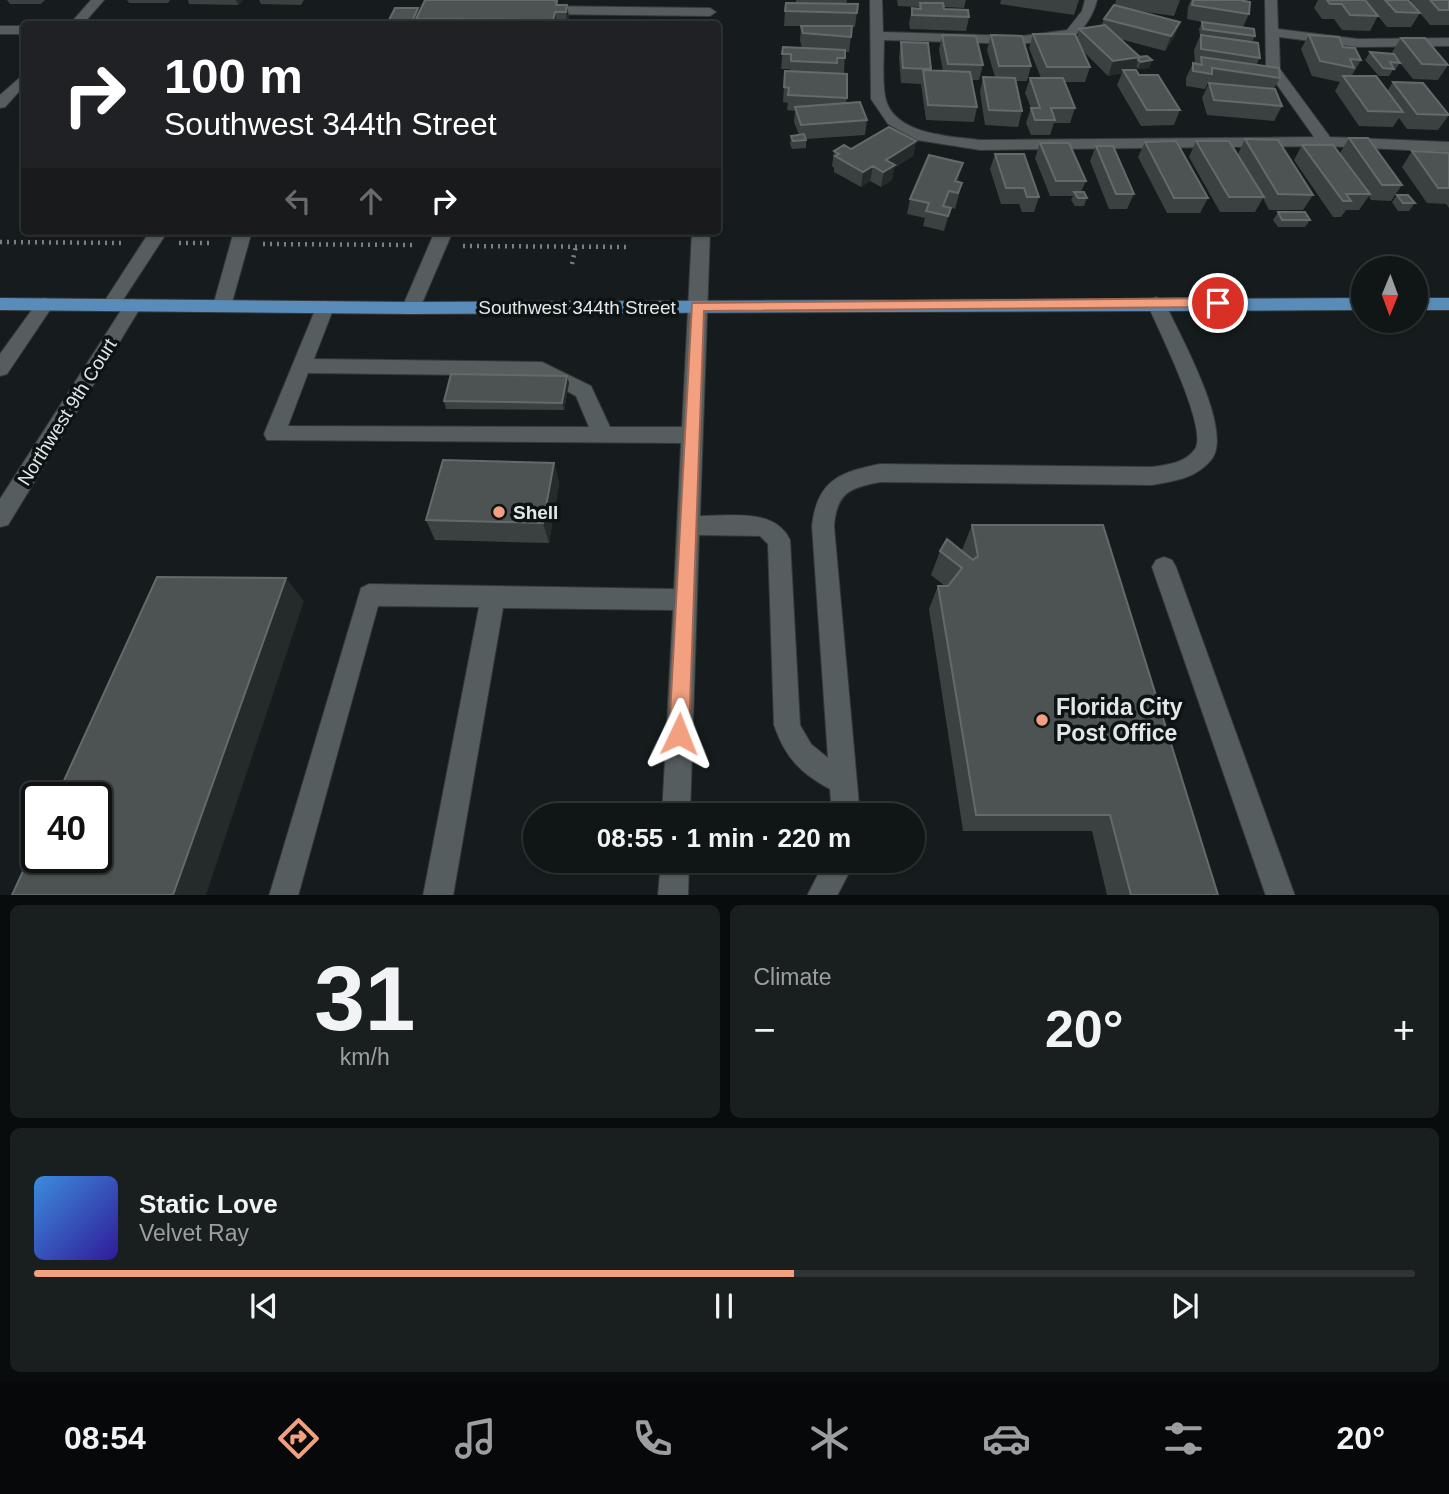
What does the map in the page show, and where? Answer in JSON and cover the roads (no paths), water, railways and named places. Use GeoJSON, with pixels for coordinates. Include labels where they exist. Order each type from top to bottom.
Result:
{"type":"FeatureCollection","features":[{"type":"Feature","properties":{"kind":"main road","name":"Southwest 344th Street"},"geometry":{"type":"LineString","coordinates":[[0,304],[411,308],[1351,304]]}},
{"type":"Feature","properties":{"kind":"main road"},"geometry":{"type":"LineString","coordinates":[[1428,304],[1449,304]]}},
{"type":"Feature","properties":{"kind":"street"},"geometry":{"type":"LineString","coordinates":[[79,21],[98,0]]}},
{"type":"Feature","properties":{"kind":"street"},"geometry":{"type":"LineString","coordinates":[[520,0],[539,10],[567,5],[624,5],[710,12]]}},
{"type":"Feature","properties":{"kind":"street"},"geometry":{"type":"LineString","coordinates":[[876,0],[878,99],[893,121],[922,137],[980,145],[1325,141],[1449,147]]}},
{"type":"Feature","properties":{"kind":"street"},"geometry":{"type":"LineString","coordinates":[[875,36],[1023,40],[1071,33],[1088,12],[1091,0]]}},
{"type":"Feature","properties":{"kind":"street"},"geometry":{"type":"LineString","coordinates":[[1271,0],[1273,69],[1325,141]]}},
{"type":"Feature","properties":{"kind":"street"},"geometry":{"type":"LineString","coordinates":[[0,30],[21,30]]}},
{"type":"Feature","properties":{"kind":"street"},"geometry":{"type":"LineString","coordinates":[[1274,32],[1358,43],[1449,42]]}},
{"type":"Feature","properties":{"kind":"street"},"geometry":{"type":"LineString","coordinates":[[0,104],[21,81]]}},
{"type":"Feature","properties":{"kind":"street"},"geometry":{"type":"LineString","coordinates":[[676,803],[701,235]]}},
{"type":"Feature","properties":{"kind":"street"},"geometry":{"type":"LineString","coordinates":[[111,305],[155,237]]}},
{"type":"Feature","properties":{"kind":"street"},"geometry":{"type":"LineString","coordinates":[[222,306],[241,237]]}},
{"type":"Feature","properties":{"kind":"street"},"geometry":{"type":"LineString","coordinates":[[411,308],[441,238]]}},
{"type":"Feature","properties":{"kind":"street"},"geometry":{"type":"LineString","coordinates":[[845,803],[823,526],[826,500],[848,480],[880,473],[1152,476],[1185,470],[1204,454],[1208,429],[1156,303]]}},
{"type":"Feature","properties":{"kind":"street"},"geometry":{"type":"LineString","coordinates":[[0,369],[45,304]]}},
{"type":"Feature","properties":{"kind":"street","name":"Northwest 9th Court"},"geometry":{"type":"LineString","coordinates":[[0,518],[133,305]]}},
{"type":"Feature","properties":{"kind":"street"},"geometry":{"type":"LineString","coordinates":[[325,307],[274,434],[691,435]]}},
{"type":"Feature","properties":{"kind":"street"},"geometry":{"type":"LineString","coordinates":[[302,366],[542,369],[584,391],[603,435]]}},
{"type":"Feature","properties":{"kind":"street"},"geometry":{"type":"LineString","coordinates":[[687,525],[756,526],[766,528],[779,540],[787,725],[794,747],[802,757],[844,782]]}},
{"type":"Feature","properties":{"kind":"street"},"geometry":{"type":"LineString","coordinates":[[1164,567],[1281,895]]}},
{"type":"Feature","properties":{"kind":"street"},"geometry":{"type":"LineString","coordinates":[[283,895],[369,595],[684,600]]}},
{"type":"Feature","properties":{"kind":"street"},"geometry":{"type":"LineString","coordinates":[[438,895],[493,597]]}},
{"type":"Feature","properties":{"kind":"street"},"geometry":{"type":"LineString","coordinates":[[673,895],[674,873]]}},
{"type":"Feature","properties":{"kind":"street"},"geometry":{"type":"LineString","coordinates":[[821,895],[834,873]]}},
{"type":"Feature","properties":{"kind":"place","name":"Shell"},"geometry":{"type":"Point","coordinates":[499,512]}},
{"type":"Feature","properties":{"kind":"place","name":"Florida City Post Office"},"geometry":{"type":"Point","coordinates":[1042,720]}}]}
